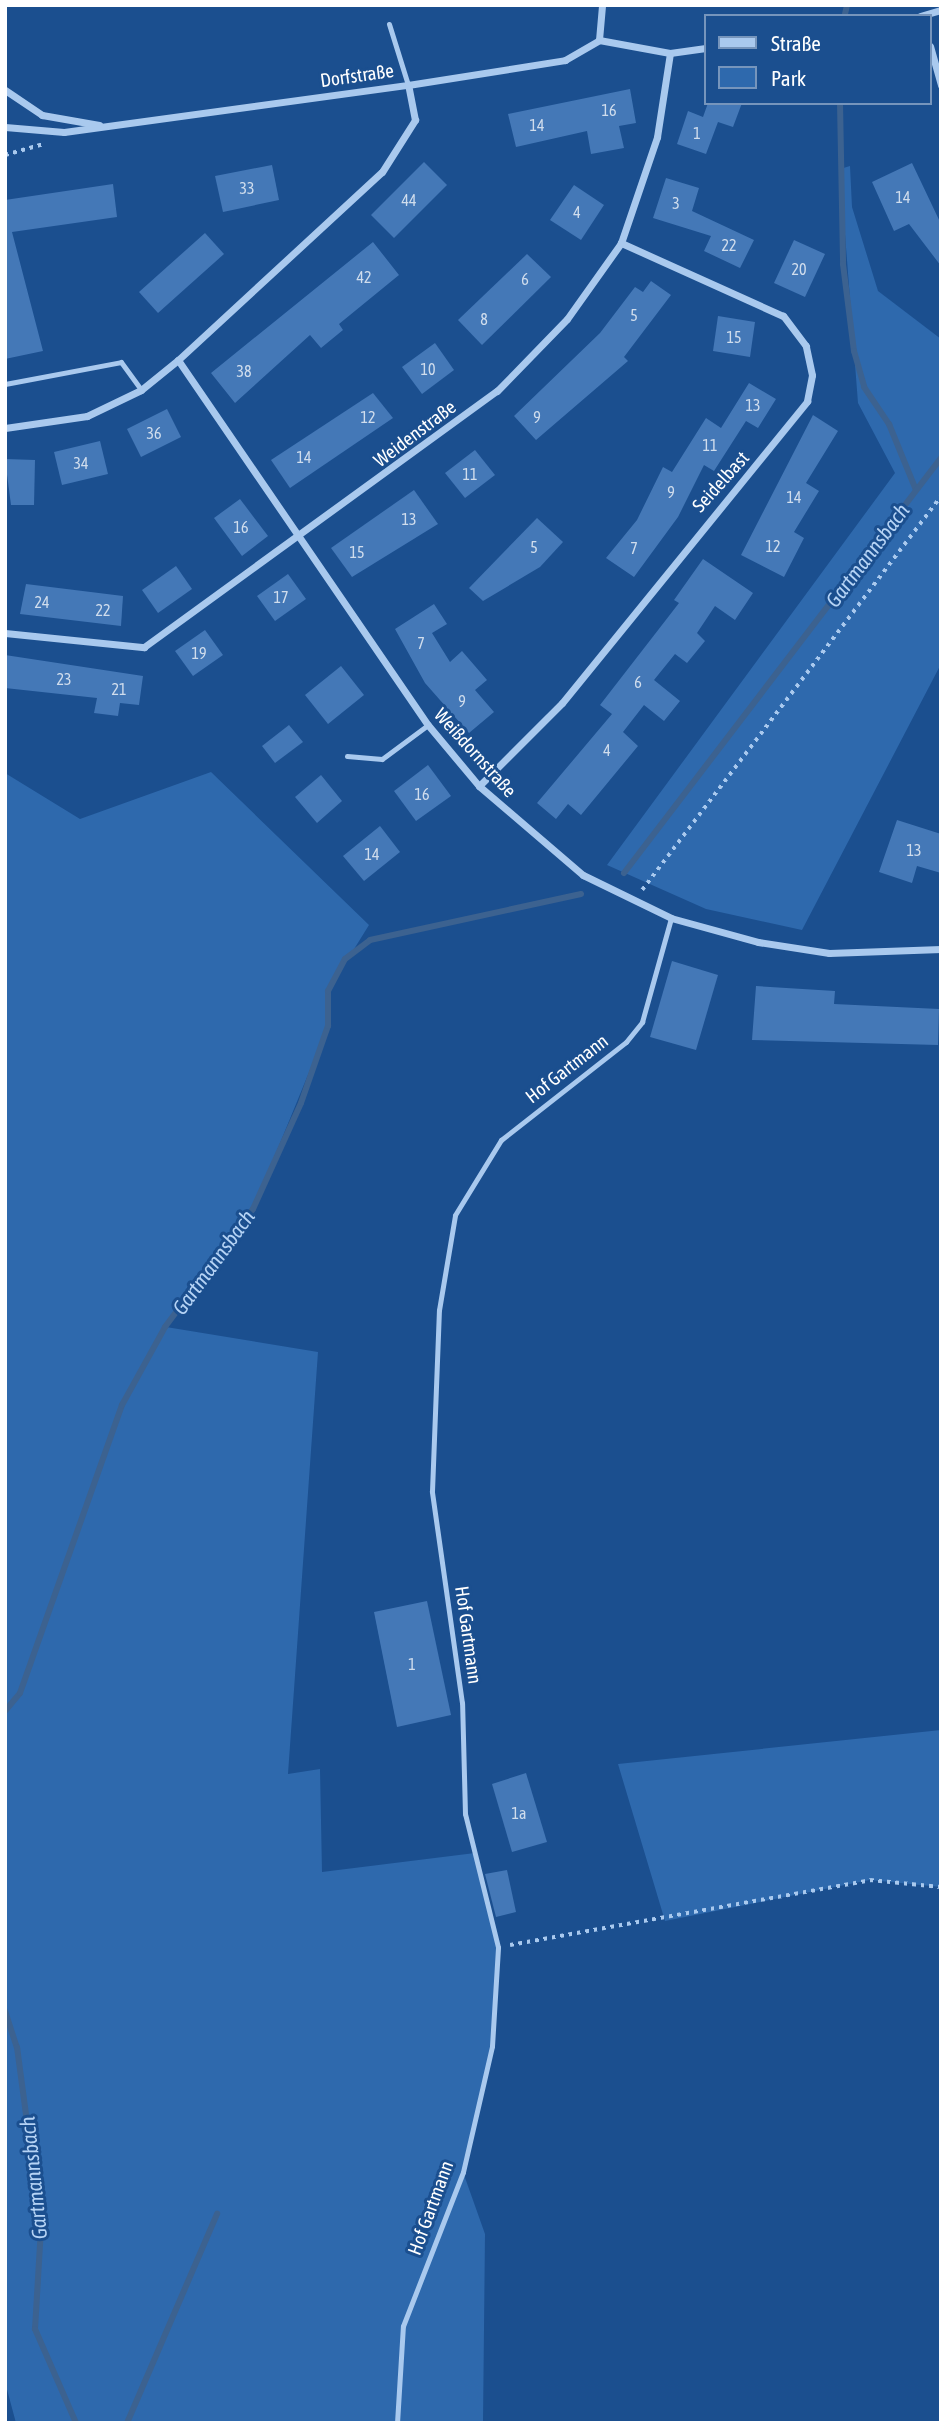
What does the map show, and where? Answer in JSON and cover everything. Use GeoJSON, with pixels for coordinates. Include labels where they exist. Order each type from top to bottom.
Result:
{"type":"FeatureCollection","features":[{"type":"Feature","properties":{"kind":"street"},"geometry":{"type":"LineString","coordinates":[[602,5],[599,40],[670,53],[704,48]]}},
{"type":"Feature","properties":{"kind":"street","name":"Dorfstraße"},"geometry":{"type":"LineString","coordinates":[[5,127],[64,132],[124,126],[408,85],[565,60],[599,40]]}},
{"type":"Feature","properties":{"kind":"street","name":"Weidenstraße"},"geometry":{"type":"LineString","coordinates":[[5,633],[144,647],[497,391],[567,319],[621,243],[657,137],[670,53]]}},
{"type":"Feature","properties":{"kind":"street"},"geometry":{"type":"LineString","coordinates":[[932,53],[941,85]]}},
{"type":"Feature","properties":{"kind":"street"},"geometry":{"type":"LineString","coordinates":[[5,428],[87,416],[141,390],[178,360],[382,172],[415,120],[408,85]]}},
{"type":"Feature","properties":{"kind":"street"},"geometry":{"type":"LineString","coordinates":[[5,90],[26,108],[64,123],[124,126]]}},
{"type":"Feature","properties":{"kind":"street","name":"Seidelbast"},"geometry":{"type":"LineString","coordinates":[[479,786],[562,704],[807,401],[812,375],[806,346],[783,316],[621,243]]}},
{"type":"Feature","properties":{"kind":"street","name":"Weißdornstraße"},"geometry":{"type":"LineString","coordinates":[[178,360],[428,725],[479,786],[583,875],[671,918],[830,953],[941,950]]}},
{"type":"Feature","properties":{"kind":"lane"},"geometry":{"type":"LineString","coordinates":[[389,24],[408,85]]}},
{"type":"Feature","properties":{"kind":"lane"},"geometry":{"type":"LineString","coordinates":[[5,384],[121,362],[141,390]]}},
{"type":"Feature","properties":{"kind":"lane"},"geometry":{"type":"LineString","coordinates":[[347,756],[382,759],[428,725]]}},
{"type":"Feature","properties":{"kind":"lane","name":"Hof Gartmann"},"geometry":{"type":"LineString","coordinates":[[397,2423],[403,2326],[463,2172],[492,2046],[498,1947],[465,1814],[462,1703],[432,1491],[443,1283],[455,1215],[501,1140],[626,1042],[642,1022],[671,918]]}},
{"type":"Feature","properties":{"kind":"path"},"geometry":{"type":"LineString","coordinates":[[5,155],[30,151],[64,132]]}},
{"type":"Feature","properties":{"kind":"path"},"geometry":{"type":"LineString","coordinates":[[634,901],[941,496]]}},
{"type":"Feature","properties":{"kind":"path"},"geometry":{"type":"LineString","coordinates":[[498,1947],[870,1880],[941,1886]]}},
{"type":"Feature","properties":{"kind":"green space"},"geometry":{"type":"Polygon","coordinates":[[[850,166],[852,207],[878,291],[941,339],[941,664],[802,930],[706,909],[607,865],[895,473],[858,403],[840,169],[850,166]]]}},
{"type":"Feature","properties":{"kind":"green space"},"geometry":{"type":"Polygon","coordinates":[[[211,772],[369,925],[328,991],[328,1026],[253,1209],[166,1327],[318,1352],[288,1774],[320,1769],[322,1872],[475,1853],[498,1947],[492,2046],[463,2172],[485,2234],[483,2423],[16,2423],[5,2382],[5,773],[80,819],[211,772]]]}},
{"type":"Feature","properties":{"kind":"green space"},"geometry":{"type":"Polygon","coordinates":[[[941,1730],[941,1887],[870,1880],[665,1921],[618,1764],[941,1730]]]}},
{"type":"Feature","properties":{"kind":"building"},"geometry":{"type":"Polygon","coordinates":[[[630,89],[636,123],[619,126],[624,148],[591,154],[587,131],[516,147],[508,114],[630,89]]]}},
{"type":"Feature","properties":{"kind":"building"},"geometry":{"type":"Polygon","coordinates":[[[707,105],[741,105],[733,127],[718,122],[706,154],[677,144],[688,111],[703,117],[707,105]]]}},
{"type":"Feature","properties":{"kind":"building"},"geometry":{"type":"Polygon","coordinates":[[[424,162],[447,185],[394,238],[371,215],[424,162]]]}},
{"type":"Feature","properties":{"kind":"building"},"geometry":{"type":"Polygon","coordinates":[[[912,163],[941,224],[941,266],[909,224],[894,231],[872,182],[912,163]]]}},
{"type":"Feature","properties":{"kind":"building"},"geometry":{"type":"Polygon","coordinates":[[[272,165],[279,200],[223,212],[215,176],[272,165]]]}},
{"type":"Feature","properties":{"kind":"building"},"geometry":{"type":"Polygon","coordinates":[[[666,178],[699,188],[692,211],[754,240],[740,268],[704,251],[711,236],[653,218],[666,178]]]}},
{"type":"Feature","properties":{"kind":"building"},"geometry":{"type":"Polygon","coordinates":[[[113,184],[117,217],[12,232],[43,351],[5,359],[5,200],[113,184]]]}},
{"type":"Feature","properties":{"kind":"building"},"geometry":{"type":"Polygon","coordinates":[[[574,185],[604,205],[581,240],[550,220],[574,185]]]}},
{"type":"Feature","properties":{"kind":"building"},"geometry":{"type":"Polygon","coordinates":[[[205,233],[224,254],[158,313],[139,292],[205,233]]]}},
{"type":"Feature","properties":{"kind":"building"},"geometry":{"type":"Polygon","coordinates":[[[794,240],[825,254],[805,297],[774,283],[794,240]]]}},
{"type":"Feature","properties":{"kind":"building"},"geometry":{"type":"Polygon","coordinates":[[[373,242],[399,275],[339,324],[343,330],[321,348],[310,335],[235,403],[211,373],[373,242]]]}},
{"type":"Feature","properties":{"kind":"building"},"geometry":{"type":"Polygon","coordinates":[[[527,254],[551,277],[482,345],[458,320],[527,254]]]}},
{"type":"Feature","properties":{"kind":"building"},"geometry":{"type":"Polygon","coordinates":[[[651,281],[671,295],[624,357],[628,361],[536,440],[514,416],[600,333],[635,287],[643,292],[651,281]]]}},
{"type":"Feature","properties":{"kind":"building"},"geometry":{"type":"Polygon","coordinates":[[[718,316],[755,322],[750,357],[713,351],[718,316]]]}},
{"type":"Feature","properties":{"kind":"building"},"geometry":{"type":"Polygon","coordinates":[[[435,343],[454,370],[422,394],[402,367],[435,343]]]}},
{"type":"Feature","properties":{"kind":"building"},"geometry":{"type":"Polygon","coordinates":[[[749,383],[776,399],[758,428],[746,421],[714,471],[704,465],[678,517],[634,577],[606,558],[637,520],[663,467],[672,472],[706,418],[721,428],[749,383]]]}},
{"type":"Feature","properties":{"kind":"building"},"geometry":{"type":"Polygon","coordinates":[[[373,393],[393,418],[290,488],[271,460],[373,393]]]}},
{"type":"Feature","properties":{"kind":"building"},"geometry":{"type":"Polygon","coordinates":[[[167,409],[181,437],[141,457],[127,429],[167,409]]]}},
{"type":"Feature","properties":{"kind":"building"},"geometry":{"type":"Polygon","coordinates":[[[813,415],[838,431],[806,483],[819,491],[794,532],[804,538],[784,577],[741,555],[813,415]]]}},
{"type":"Feature","properties":{"kind":"building"},"geometry":{"type":"Polygon","coordinates":[[[100,441],[108,474],[62,485],[54,452],[100,441]]]}},
{"type":"Feature","properties":{"kind":"building"},"geometry":{"type":"Polygon","coordinates":[[[475,450],[495,475],[465,498],[445,473],[475,450]]]}},
{"type":"Feature","properties":{"kind":"building"},"geometry":{"type":"Polygon","coordinates":[[[5,459],[35,460],[34,505],[11,505],[5,459]]]}},
{"type":"Feature","properties":{"kind":"building"},"geometry":{"type":"Polygon","coordinates":[[[414,490],[438,524],[352,577],[331,548],[414,490]]]}},
{"type":"Feature","properties":{"kind":"building"},"geometry":{"type":"Polygon","coordinates":[[[240,499],[268,536],[242,556],[214,518],[240,499]]]}},
{"type":"Feature","properties":{"kind":"building"},"geometry":{"type":"Polygon","coordinates":[[[537,518],[563,542],[540,567],[483,601],[469,588],[537,518]]]}},
{"type":"Feature","properties":{"kind":"building"},"geometry":{"type":"Polygon","coordinates":[[[703,559],[753,593],[735,620],[715,606],[697,633],[705,641],[687,663],[675,654],[654,680],[680,701],[664,721],[644,705],[623,732],[638,746],[581,815],[568,804],[556,819],[537,803],[612,714],[600,705],[679,603],[674,600],[703,559]]]}},
{"type":"Feature","properties":{"kind":"building"},"geometry":{"type":"Polygon","coordinates":[[[176,566],[192,589],[158,613],[142,590],[176,566]]]}},
{"type":"Feature","properties":{"kind":"building"},"geometry":{"type":"Polygon","coordinates":[[[288,574],[306,599],[275,621],[257,596],[288,574]]]}},
{"type":"Feature","properties":{"kind":"building"},"geometry":{"type":"Polygon","coordinates":[[[26,584],[123,596],[121,626],[20,614],[26,584]]]}},
{"type":"Feature","properties":{"kind":"building"},"geometry":{"type":"Polygon","coordinates":[[[434,604],[447,624],[432,633],[450,662],[462,651],[487,680],[475,690],[494,712],[469,733],[425,683],[395,629],[434,604]]]}},
{"type":"Feature","properties":{"kind":"building"},"geometry":{"type":"Polygon","coordinates":[[[205,630],[223,655],[193,676],[175,651],[205,630]]]}},
{"type":"Feature","properties":{"kind":"building"},"geometry":{"type":"Polygon","coordinates":[[[5,655],[143,676],[139,705],[120,703],[118,716],[94,713],[97,698],[5,688],[5,655]]]}},
{"type":"Feature","properties":{"kind":"building"},"geometry":{"type":"Polygon","coordinates":[[[341,666],[364,695],[328,724],[305,695],[341,666]]]}},
{"type":"Feature","properties":{"kind":"building"},"geometry":{"type":"Polygon","coordinates":[[[289,725],[303,742],[275,763],[262,746],[289,725]]]}},
{"type":"Feature","properties":{"kind":"building"},"geometry":{"type":"Polygon","coordinates":[[[428,765],[451,796],[416,821],[394,791],[428,765]]]}},
{"type":"Feature","properties":{"kind":"building"},"geometry":{"type":"Polygon","coordinates":[[[321,775],[342,801],[317,823],[295,797],[321,775]]]}},
{"type":"Feature","properties":{"kind":"building"},"geometry":{"type":"Polygon","coordinates":[[[897,820],[941,834],[941,873],[917,866],[912,883],[879,872],[897,820]]]}},
{"type":"Feature","properties":{"kind":"building"},"geometry":{"type":"Polygon","coordinates":[[[380,826],[400,852],[364,881],[343,856],[380,826]]]}},
{"type":"Feature","properties":{"kind":"building"},"geometry":{"type":"Polygon","coordinates":[[[672,961],[718,975],[696,1050],[650,1037],[672,961]]]}},
{"type":"Feature","properties":{"kind":"building"},"geometry":{"type":"Polygon","coordinates":[[[756,986],[835,991],[834,1004],[939,1009],[938,1045],[752,1040],[756,986]]]}},
{"type":"Feature","properties":{"kind":"building"},"geometry":{"type":"Polygon","coordinates":[[[427,1601],[451,1715],[397,1727],[374,1612],[427,1601]]]}},
{"type":"Feature","properties":{"kind":"building"},"geometry":{"type":"Polygon","coordinates":[[[526,1773],[547,1842],[512,1852],[492,1784],[526,1773]]]}},
{"type":"Feature","properties":{"kind":"building"},"geometry":{"type":"Polygon","coordinates":[[[507,1870],[516,1912],[496,1917],[485,1874],[507,1870]]]}},
{"type":"Feature","properties":{"kind":"waterway","name":"Gartmannsbach"},"geometry":{"type":"LineString","coordinates":[[845,14],[847,5]]}},
{"type":"Feature","properties":{"kind":"waterway","name":"Gartmannsbach"},"geometry":{"type":"LineString","coordinates":[[840,105],[843,264],[854,351],[864,387],[889,424],[916,490]]}},
{"type":"Feature","properties":{"kind":"waterway","name":"Gartmannsbach"},"geometry":{"type":"LineString","coordinates":[[624,873],[941,458]]}},
{"type":"Feature","properties":{"kind":"waterway","name":"Gartmannsbach"},"geometry":{"type":"LineString","coordinates":[[5,1711],[20,1693],[122,1405],[165,1327],[253,1209],[301,1103],[328,1026],[328,991],[345,959],[370,940],[581,894]]}},
{"type":"Feature","properties":{"kind":"waterway","name":"Gartmannsbach"},"geometry":{"type":"LineString","coordinates":[[5,2011],[17,2047],[41,2228],[35,2329],[76,2423]]}},
{"type":"Feature","properties":{"kind":"waterway"},"geometry":{"type":"LineString","coordinates":[[127,2423],[217,2214]]}}]}
